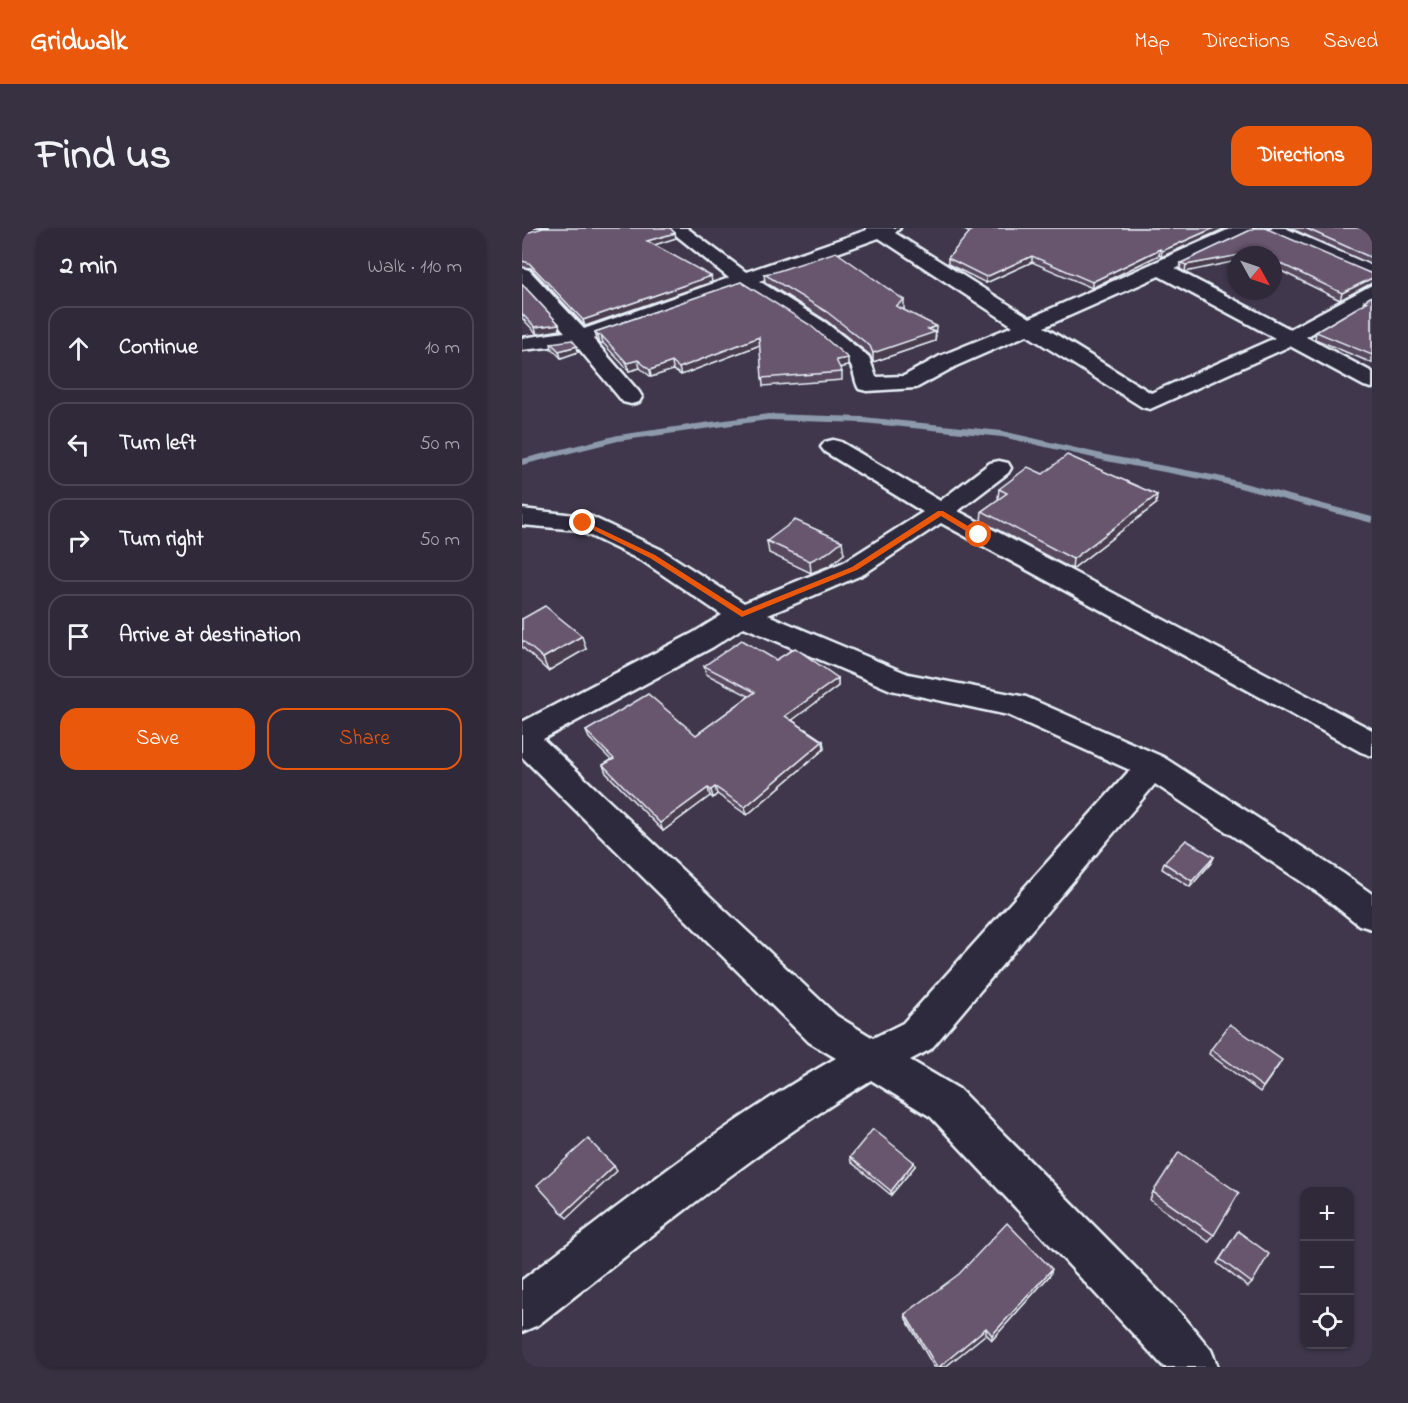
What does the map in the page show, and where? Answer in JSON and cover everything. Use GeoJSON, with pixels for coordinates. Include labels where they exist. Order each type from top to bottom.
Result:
{"type":"FeatureCollection","features":[{"type":"Feature","properties":{"kind":"street"},"geometry":{"type":"LineString","coordinates":[[522,233],[538,228]]}},
{"type":"Feature","properties":{"kind":"street"},"geometry":{"type":"LineString","coordinates":[[676,228],[744,280],[819,327],[861,362],[867,384],[908,383],[948,361],[1101,296],[1247,228]]}},
{"type":"Feature","properties":{"kind":"street"},"geometry":{"type":"LineString","coordinates":[[1270,228],[1372,273]]}},
{"type":"Feature","properties":{"kind":"street"},"geometry":{"type":"LineString","coordinates":[[522,344],[580,338],[882,229],[1026,326],[1150,402],[1270,350],[1372,291]]}},
{"type":"Feature","properties":{"kind":"street"},"geometry":{"type":"LineString","coordinates":[[1159,268],[1372,381]]}},
{"type":"Feature","properties":{"kind":"street"},"geometry":{"type":"LineString","coordinates":[[522,274],[631,397]]}},
{"type":"Feature","properties":{"kind":"street"},"geometry":{"type":"LineString","coordinates":[[833,447],[979,535],[1372,744]]}},
{"type":"Feature","properties":{"kind":"street"},"geometry":{"type":"LineString","coordinates":[[999,468],[941,512],[854,568],[742,615],[703,640],[522,737],[823,1029],[945,1103],[1167,1334],[1194,1367]]}},
{"type":"Feature","properties":{"kind":"street"},"geometry":{"type":"LineString","coordinates":[[522,517],[583,523],[652,556],[742,615],[902,683],[1015,705],[1152,766],[1332,884],[1372,914]]}},
{"type":"Feature","properties":{"kind":"street"},"geometry":{"type":"LineString","coordinates":[[522,1309],[768,1121],[870,1057],[917,1035],[1152,766]]}},
{"type":"Feature","properties":{"kind":"building"},"geometry":{"type":"Polygon","coordinates":[[[543,228],[670,228],[675,233],[647,241],[711,276],[583,320],[529,263],[522,261],[522,234],[543,228]]]}},
{"type":"Feature","properties":{"kind":"building"},"geometry":{"type":"Polygon","coordinates":[[[973,228],[1214,228],[1162,251],[1160,249],[1092,282],[1032,256],[986,277],[948,258],[973,228]]]}},
{"type":"Feature","properties":{"kind":"building"},"geometry":{"type":"Polygon","coordinates":[[[1255,228],[1265,228],[1372,274],[1372,278],[1342,293],[1282,264],[1282,246],[1228,246],[1228,257],[1186,265],[1181,263],[1255,228]]]}},
{"type":"Feature","properties":{"kind":"building"},"geometry":{"type":"Polygon","coordinates":[[[1305,228],[1372,228],[1372,258],[1305,228]]]}},
{"type":"Feature","properties":{"kind":"building"},"geometry":{"type":"Polygon","coordinates":[[[836,252],[904,300],[896,306],[936,326],[928,329],[935,332],[873,353],[870,346],[827,312],[764,274],[836,252]]]}},
{"type":"Feature","properties":{"kind":"building"},"geometry":{"type":"Polygon","coordinates":[[[741,282],[810,325],[848,358],[836,360],[842,372],[762,378],[759,337],[679,368],[672,362],[650,370],[638,360],[627,363],[601,335],[598,336],[595,332],[741,282]]]}},
{"type":"Feature","properties":{"kind":"building"},"geometry":{"type":"Polygon","coordinates":[[[522,284],[559,324],[535,327],[522,314],[522,284]]]}},
{"type":"Feature","properties":{"kind":"building"},"geometry":{"type":"Polygon","coordinates":[[[1372,296],[1372,355],[1316,332],[1367,302],[1364,301],[1372,296]]]}},
{"type":"Feature","properties":{"kind":"building"},"geometry":{"type":"Polygon","coordinates":[[[572,340],[577,346],[559,351],[551,343],[572,340]]]}},
{"type":"Feature","properties":{"kind":"building"},"geometry":{"type":"Polygon","coordinates":[[[1067,455],[1157,495],[1073,559],[982,511],[1007,493],[999,489],[1028,467],[1043,474],[1067,455]]]}},
{"type":"Feature","properties":{"kind":"building"},"geometry":{"type":"Polygon","coordinates":[[[795,520],[842,541],[827,553],[810,561],[767,541],[795,520]]]}},
{"type":"Feature","properties":{"kind":"building"},"geometry":{"type":"Polygon","coordinates":[[[545,606],[582,636],[543,658],[522,640],[522,619],[545,606]]]}},
{"type":"Feature","properties":{"kind":"building"},"geometry":{"type":"Polygon","coordinates":[[[742,640],[776,660],[795,648],[838,678],[785,716],[823,741],[745,807],[715,787],[711,790],[708,788],[660,823],[603,765],[614,759],[586,731],[648,694],[696,735],[755,692],[704,666],[742,640]]]}},
{"type":"Feature","properties":{"kind":"building"},"geometry":{"type":"Polygon","coordinates":[[[1186,840],[1214,857],[1192,881],[1164,863],[1186,840]]]}},
{"type":"Feature","properties":{"kind":"building"},"geometry":{"type":"Polygon","coordinates":[[[1230,1024],[1282,1060],[1263,1087],[1211,1049],[1230,1024]]]}},
{"type":"Feature","properties":{"kind":"building"},"geometry":{"type":"Polygon","coordinates":[[[873,1129],[914,1162],[891,1191],[850,1157],[873,1129]]]}},
{"type":"Feature","properties":{"kind":"building"},"geometry":{"type":"Polygon","coordinates":[[[588,1139],[614,1166],[563,1214],[537,1185],[588,1139]]]}},
{"type":"Feature","properties":{"kind":"building"},"geometry":{"type":"Polygon","coordinates":[[[1179,1152],[1239,1193],[1214,1235],[1153,1192],[1179,1152]]]}},
{"type":"Feature","properties":{"kind":"building"},"geometry":{"type":"Polygon","coordinates":[[[1007,1223],[1052,1269],[992,1335],[986,1328],[937,1367],[905,1314],[959,1274],[1007,1223]]]}},
{"type":"Feature","properties":{"kind":"building"},"geometry":{"type":"Polygon","coordinates":[[[1238,1231],[1269,1254],[1252,1283],[1220,1259],[1238,1231]]]}},
{"type":"Feature","properties":{"kind":"waterway"},"geometry":{"type":"LineString","coordinates":[[522,462],[618,438],[768,417],[863,420],[1002,434],[1106,458],[1218,479],[1372,520]]}},
{"type":"Feature","properties":{"kind":"route"},"geometry":{"type":"LineString","coordinates":[[583,523],[652,556],[742,615],[854,568],[941,512],[979,535]]}}]}
